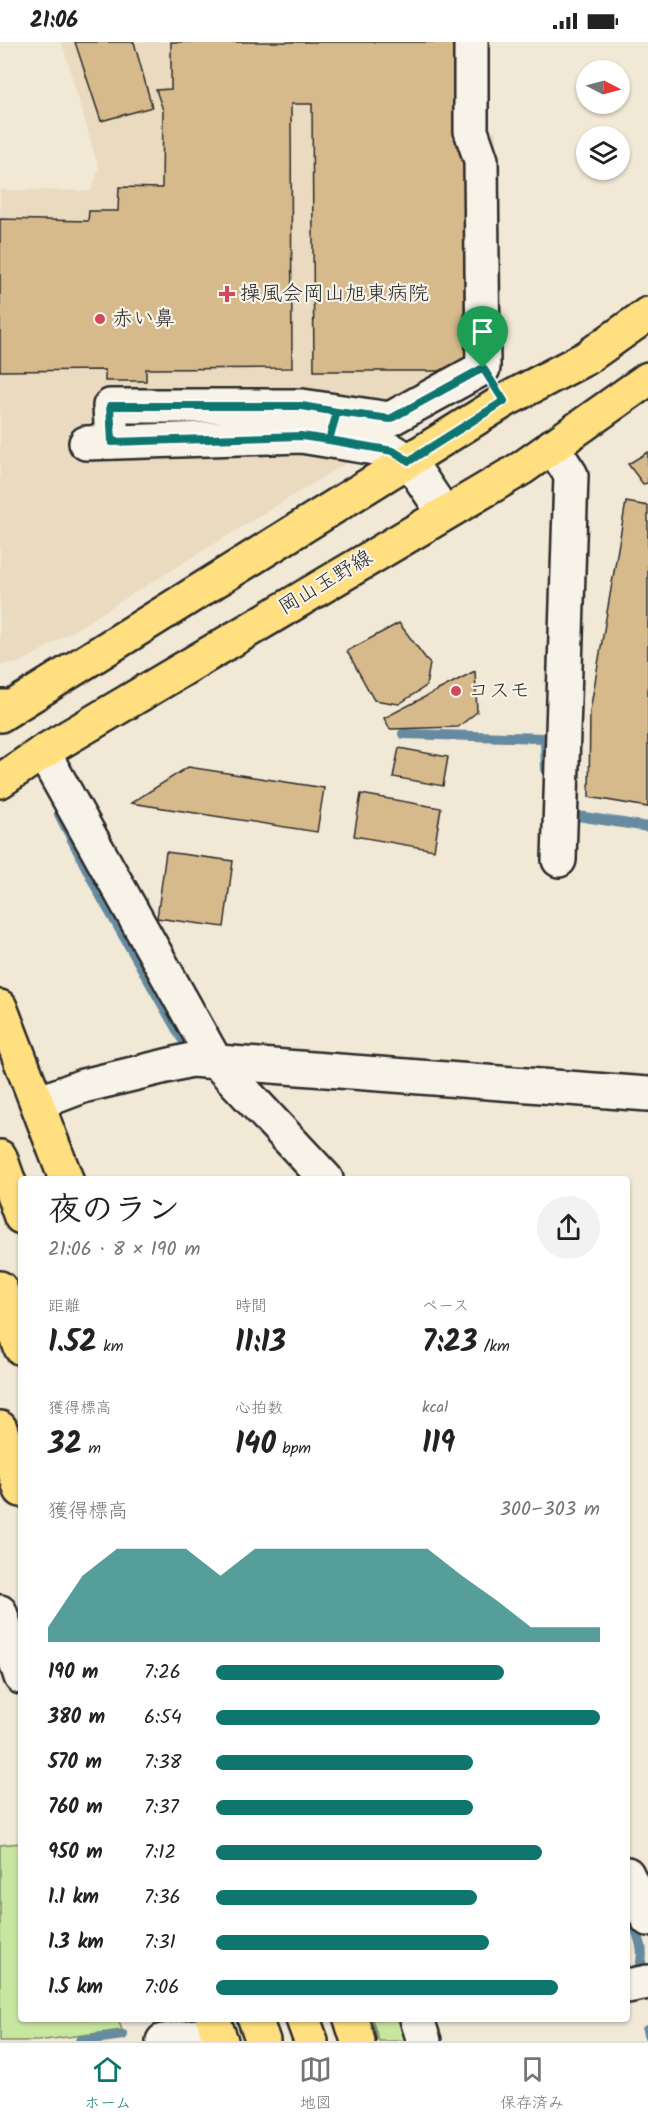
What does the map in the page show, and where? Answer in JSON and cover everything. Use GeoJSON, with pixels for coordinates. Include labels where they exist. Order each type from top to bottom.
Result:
{"type":"FeatureCollection","features":[{"type":"Feature","properties":{"kind":"main road"},"geometry":{"type":"LineString","coordinates":[[4,710],[504,401],[586,358],[648,314]]}},
{"type":"Feature","properties":{"kind":"main road","name":"岡山玉野線"},"geometry":{"type":"LineString","coordinates":[[0,781],[43,752],[522,468],[648,379]]}},
{"type":"Feature","properties":{"kind":"main road"},"geometry":{"type":"LineString","coordinates":[[0,1007],[64,1174]]}},
{"type":"Feature","properties":{"kind":"main road"},"geometry":{"type":"LineString","coordinates":[[0,1157],[18,1208]]}},
{"type":"Feature","properties":{"kind":"main road"},"geometry":{"type":"LineString","coordinates":[[0,1288],[18,1339]]}},
{"type":"Feature","properties":{"kind":"main road"},"geometry":{"type":"LineString","coordinates":[[0,1428],[18,1481]]}},
{"type":"Feature","properties":{"kind":"main road"},"geometry":{"type":"LineString","coordinates":[[256,2022],[263,2041]]}},
{"type":"Feature","properties":{"kind":"main road"},"geometry":{"type":"LineString","coordinates":[[304,2022],[310,2041]]}},
{"type":"Feature","properties":{"kind":"main road"},"geometry":{"type":"LineString","coordinates":[[352,2022],[358,2041]]}},
{"type":"Feature","properties":{"kind":"street"},"geometry":{"type":"LineString","coordinates":[[471,42],[471,131],[482,160],[483,368],[504,401]]}},
{"type":"Feature","properties":{"kind":"street"},"geometry":{"type":"LineString","coordinates":[[99,442],[301,436],[333,426],[390,419],[483,368]]}},
{"type":"Feature","properties":{"kind":"street"},"geometry":{"type":"LineString","coordinates":[[333,426],[393,451],[409,461],[444,513]]}},
{"type":"Feature","properties":{"kind":"street"},"geometry":{"type":"LineString","coordinates":[[552,446],[572,475],[559,860]]}},
{"type":"Feature","properties":{"kind":"street"},"geometry":{"type":"LineString","coordinates":[[43,752],[214,1059],[323,1176]]}},
{"type":"Feature","properties":{"kind":"street"},"geometry":{"type":"LineString","coordinates":[[38,1103],[83,1086],[191,1060],[214,1059],[648,1094]]}},
{"type":"Feature","properties":{"kind":"street"},"geometry":{"type":"LineString","coordinates":[[0,1612],[18,1668]]}},
{"type":"Feature","properties":{"kind":"street"},"geometry":{"type":"LineString","coordinates":[[630,1880],[648,1919]]}},
{"type":"Feature","properties":{"kind":"street"},"geometry":{"type":"LineString","coordinates":[[630,1985],[648,1982]]}},
{"type":"Feature","properties":{"kind":"street"},"geometry":{"type":"LineString","coordinates":[[149,2022],[157,2041]]}},
{"type":"Feature","properties":{"kind":"street"},"geometry":{"type":"LineString","coordinates":[[418,2022],[424,2041]]}},
{"type":"Feature","properties":{"kind":"street"},"geometry":{"type":"LineString","coordinates":[[163,2041],[210,2032]]}},
{"type":"Feature","properties":{"kind":"shaded area"},"geometry":{"type":"Polygon","coordinates":[[[62,42],[484,42],[484,131],[496,131],[500,368],[32,656],[18,663],[0,664],[0,190],[91,191],[99,169],[62,42]]]}},
{"type":"Feature","properties":{"kind":"green space"},"geometry":{"type":"Polygon","coordinates":[[[18,1843],[18,2022],[119,2022],[122,2030],[37,2041],[0,2041],[0,1845],[18,1843]]]}},
{"type":"Feature","properties":{"kind":"green space"},"geometry":{"type":"Polygon","coordinates":[[[373,2022],[407,2023],[413,2041],[379,2041],[373,2022]]]}},
{"type":"Feature","properties":{"kind":"building"},"geometry":{"type":"Polygon","coordinates":[[[75,42],[134,42],[152,107],[101,121],[75,42]]]}},
{"type":"Feature","properties":{"kind":"building"},"geometry":{"type":"Polygon","coordinates":[[[171,42],[463,42],[465,371],[314,371],[312,104],[291,104],[292,368],[146,369],[146,381],[105,381],[105,370],[0,371],[0,219],[88,221],[89,211],[118,211],[119,187],[162,188],[163,110],[156,90],[171,89],[171,42]]]}},
{"type":"Feature","properties":{"kind":"building"},"geometry":{"type":"Polygon","coordinates":[[[648,452],[648,483],[643,484],[628,464],[648,452]]]}},
{"type":"Feature","properties":{"kind":"building"},"geometry":{"type":"Polygon","coordinates":[[[626,502],[648,506],[648,807],[589,797],[590,711],[626,502]]]}},
{"type":"Feature","properties":{"kind":"building"},"geometry":{"type":"Polygon","coordinates":[[[399,623],[430,664],[426,686],[399,704],[374,700],[347,651],[399,623]]]}},
{"type":"Feature","properties":{"kind":"building","name":"コスモ"},"geometry":{"type":"Polygon","coordinates":[[[475,671],[477,712],[458,727],[390,729],[384,718],[475,671]]]}},
{"type":"Feature","properties":{"kind":"building"},"geometry":{"type":"Polygon","coordinates":[[[399,748],[448,757],[443,786],[393,777],[399,748]]]}},
{"type":"Feature","properties":{"kind":"building"},"geometry":{"type":"Polygon","coordinates":[[[188,767],[324,788],[317,832],[131,803],[188,767]]]}},
{"type":"Feature","properties":{"kind":"building"},"geometry":{"type":"Polygon","coordinates":[[[361,794],[441,808],[434,850],[354,836],[361,794]]]}},
{"type":"Feature","properties":{"kind":"building"},"geometry":{"type":"Polygon","coordinates":[[[166,852],[233,861],[224,927],[157,918],[166,852]]]}},
{"type":"Feature","properties":{"kind":"waterway"},"geometry":{"type":"LineString","coordinates":[[403,734],[545,738],[546,770]]}},
{"type":"Feature","properties":{"kind":"waterway"},"geometry":{"type":"LineString","coordinates":[[59,814],[99,893],[182,1039]]}},
{"type":"Feature","properties":{"kind":"waterway"},"geometry":{"type":"LineString","coordinates":[[565,814],[648,827]]}},
{"type":"Feature","properties":{"kind":"waterway"},"geometry":{"type":"LineString","coordinates":[[632,1919],[642,1953],[640,1966],[636,1973]]}},
{"type":"Feature","properties":{"kind":"waterway"},"geometry":{"type":"LineString","coordinates":[[647,2030],[648,2035]]}},
{"type":"Feature","properties":{"kind":"waterway"},"geometry":{"type":"LineString","coordinates":[[80,2041],[123,2035]]}},
{"type":"Feature","properties":{"kind":"tunnel"},"geometry":{"type":"LineString","coordinates":[[196,2036],[292,2022]]}},
{"type":"Feature","properties":{"kind":"place","name":"操風会岡山旭東病院"},"geometry":{"type":"Point","coordinates":[227,294]}},
{"type":"Feature","properties":{"kind":"place","name":"赤い鼻"},"geometry":{"type":"Point","coordinates":[100,319]}},
{"type":"Feature","properties":{"kind":"place","name":"コスモ"},"geometry":{"type":"Point","coordinates":[456,691]}},
{"type":"Feature","properties":{"kind":"route"},"geometry":{"type":"LineString","coordinates":[[483,368],[390,419],[337,412],[329,440],[301,436],[112,442],[110,406],[302,406],[337,412],[329,440],[393,451],[409,461],[504,401],[483,368]]}}]}
